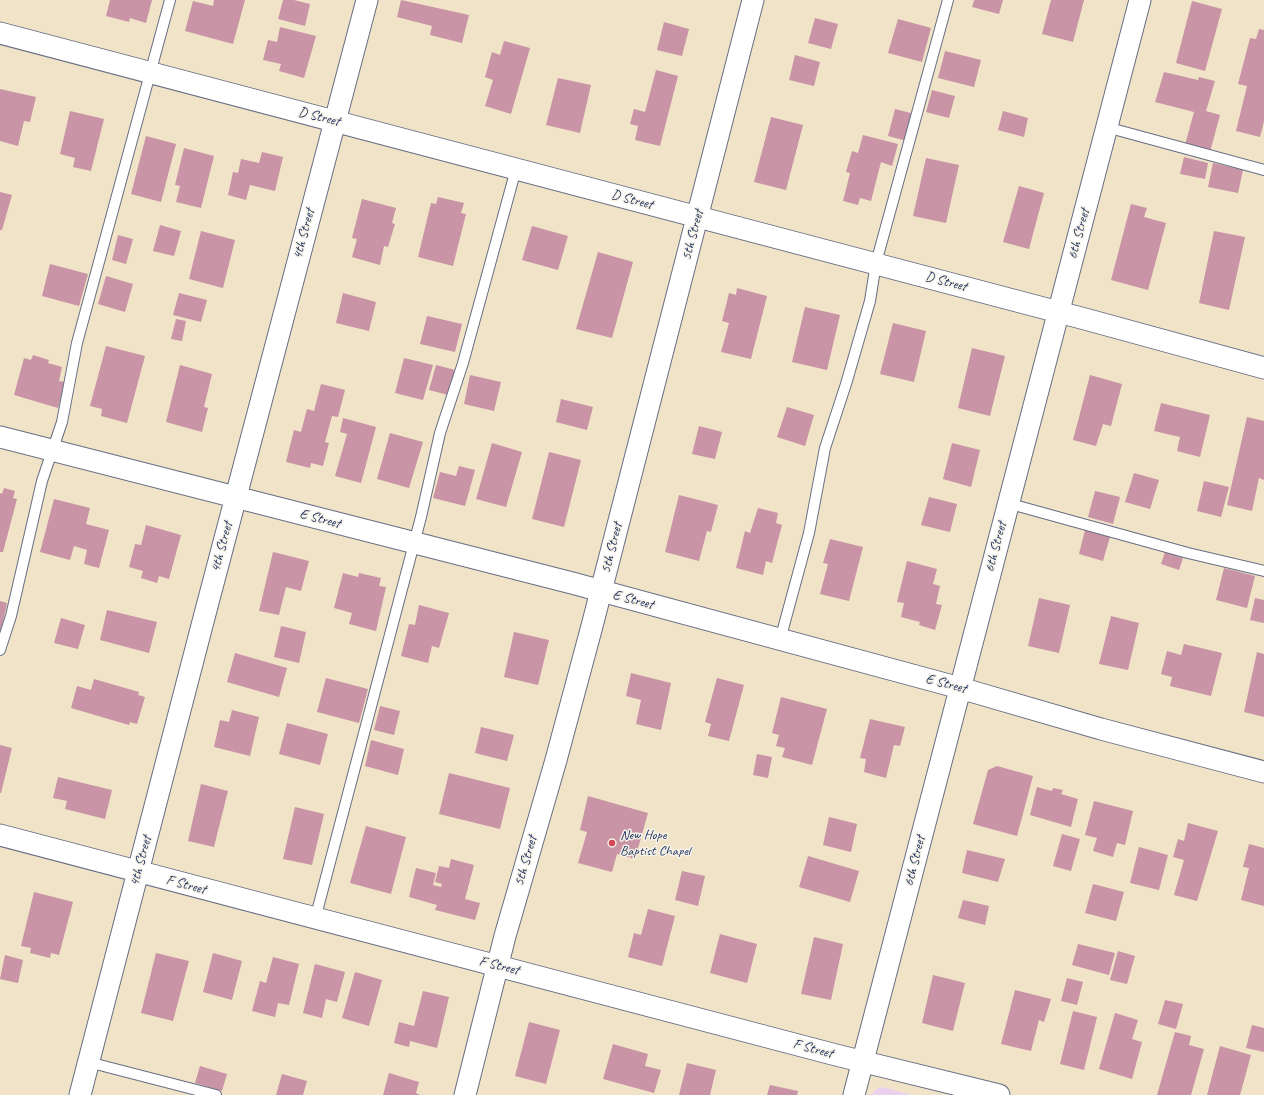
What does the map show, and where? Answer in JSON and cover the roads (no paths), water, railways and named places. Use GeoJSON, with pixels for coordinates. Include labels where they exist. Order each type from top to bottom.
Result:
{"type":"FeatureCollection","features":[{"type":"Feature","properties":{"kind":"street","name":"4th Street"},"geometry":{"type":"LineString","coordinates":[[80,1095],[234,498],[367,0]]}},
{"type":"Feature","properties":{"kind":"street","name":"5th Street"},"geometry":{"type":"LineString","coordinates":[[465,1095],[497,966],[556,760],[698,217],[753,0]]}},
{"type":"Feature","properties":{"kind":"street","name":"6th Street"},"geometry":{"type":"LineString","coordinates":[[854,1095],[1007,503],[1140,0]]}},
{"type":"Feature","properties":{"kind":"street","name":"D Street"},"geometry":{"type":"LineString","coordinates":[[0,33],[1058,312],[1264,368]]}},
{"type":"Feature","properties":{"kind":"street","name":"E Street"},"geometry":{"type":"LineString","coordinates":[[0,437],[600,592],[960,688],[1101,729],[1264,772]]}},
{"type":"Feature","properties":{"kind":"street","name":"F Street"},"geometry":{"type":"LineString","coordinates":[[0,835],[497,966],[999,1095]]}},
{"type":"Feature","properties":{"kind":"lane"},"geometry":{"type":"LineString","coordinates":[[0,650],[11,616],[42,481],[62,422],[77,343],[170,0]]}},
{"type":"Feature","properties":{"kind":"lane"},"geometry":{"type":"LineString","coordinates":[[780,640],[809,533],[825,448],[846,384],[870,301],[876,264],[948,0]]}},
{"type":"Feature","properties":{"kind":"lane"},"geometry":{"type":"LineString","coordinates":[[1106,127],[1264,170]]}},
{"type":"Feature","properties":{"kind":"lane"},"geometry":{"type":"LineString","coordinates":[[315,918],[414,544],[440,433],[463,363],[516,169]]}},
{"type":"Feature","properties":{"kind":"lane"},"geometry":{"type":"LineString","coordinates":[[1007,503],[1188,553],[1264,571]]}},
{"type":"Feature","properties":{"kind":"lane"},"geometry":{"type":"LineString","coordinates":[[88,1062],[216,1095]]}},
{"type":"Feature","properties":{"kind":"place","name":"New Hope Baptist Chapel"},"geometry":{"type":"Point","coordinates":[612,843]}}]}
